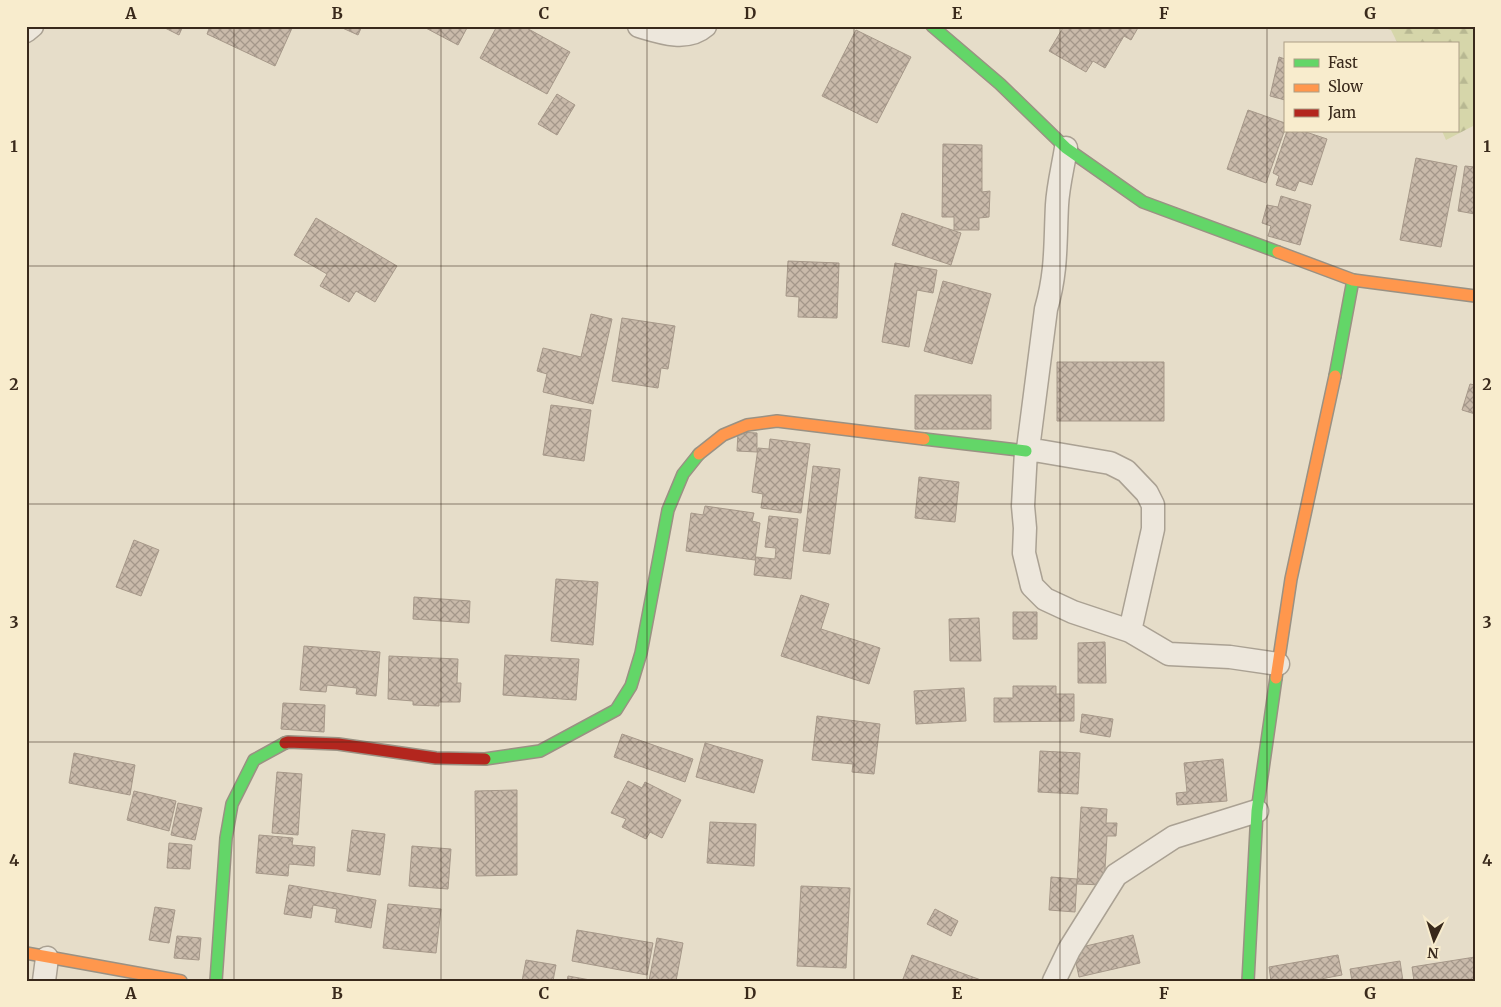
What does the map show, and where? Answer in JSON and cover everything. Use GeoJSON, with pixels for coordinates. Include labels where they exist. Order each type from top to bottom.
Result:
{"type":"FeatureCollection","features":[{"type":"Feature","properties":{"kind":"street"},"geometry":{"type":"LineString","coordinates":[[26,31],[32,26]]}},
{"type":"Feature","properties":{"kind":"street"},"geometry":{"type":"LineString","coordinates":[[639,26],[672,35],[699,32],[705,26]]}},
{"type":"Feature","properties":{"kind":"street"},"geometry":{"type":"LineString","coordinates":[[932,26],[1000,84],[1066,148],[1143,202],[1353,280],[1475,296]]}},
{"type":"Feature","properties":{"kind":"street"},"geometry":{"type":"LineString","coordinates":[[1066,148],[1057,203],[1056,252],[1052,287],[1046,309],[1027,450],[1023,506],[1025,528],[1024,553],[1032,586],[1045,599],[1073,612],[1130,631],[1169,654],[1230,657],[1278,664]]}},
{"type":"Feature","properties":{"kind":"street"},"geometry":{"type":"LineString","coordinates":[[1248,981],[1257,811],[1278,664],[1291,579],[1332,390],[1353,280]]}},
{"type":"Feature","properties":{"kind":"street"},"geometry":{"type":"LineString","coordinates":[[216,981],[226,838],[232,804],[254,760],[288,742],[338,744],[436,758],[490,759],[540,751],[616,710],[631,686],[640,653],[668,510],[683,474],[702,450],[723,435],[747,424],[777,420],[1027,450],[1110,463],[1126,471],[1147,494],[1153,505],[1153,529],[1130,631]]}},
{"type":"Feature","properties":{"kind":"street"},"geometry":{"type":"LineString","coordinates":[[1054,981],[1069,950],[1116,875],[1174,837],[1257,811]]}},
{"type":"Feature","properties":{"kind":"street"},"geometry":{"type":"LineString","coordinates":[[44,981],[37,956],[181,981]]}},
{"type":"Feature","properties":{"kind":"green space"},"geometry":{"type":"Polygon","coordinates":[[[1378,26],[1475,26],[1475,125],[1446,140],[1442,132],[1458,132],[1458,42],[1397,42],[1391,30],[1378,26]]]}},
{"type":"Feature","properties":{"kind":"building"},"geometry":{"type":"Polygon","coordinates":[[[161,26],[183,26],[179,35],[161,26]]]}},
{"type":"Feature","properties":{"kind":"building"},"geometry":{"type":"Polygon","coordinates":[[[210,26],[293,26],[275,66],[207,34],[210,26]]]}},
{"type":"Feature","properties":{"kind":"building"},"geometry":{"type":"Polygon","coordinates":[[[338,26],[362,26],[358,35],[338,26]]]}},
{"type":"Feature","properties":{"kind":"building"},"geometry":{"type":"Polygon","coordinates":[[[422,26],[468,26],[458,45],[422,26]]]}},
{"type":"Feature","properties":{"kind":"building"},"geometry":{"type":"Polygon","coordinates":[[[497,26],[523,26],[570,52],[547,94],[480,58],[497,26]]]}},
{"type":"Feature","properties":{"kind":"building"},"geometry":{"type":"Polygon","coordinates":[[[1064,26],[1139,26],[1131,40],[1124,36],[1105,68],[1093,61],[1086,72],[1049,51],[1064,26]]]}},
{"type":"Feature","properties":{"kind":"building"},"geometry":{"type":"Polygon","coordinates":[[[856,30],[911,57],[877,123],[822,96],[856,30]]]}},
{"type":"Feature","properties":{"kind":"building"},"geometry":{"type":"Polygon","coordinates":[[[1279,57],[1284,59],[1284,100],[1270,96],[1279,57]]]}},
{"type":"Feature","properties":{"kind":"building"},"geometry":{"type":"Polygon","coordinates":[[[557,94],[575,105],[557,135],[538,124],[557,94]]]}},
{"type":"Feature","properties":{"kind":"building"},"geometry":{"type":"Polygon","coordinates":[[[1248,110],[1284,123],[1284,132],[1266,183],[1227,169],[1248,110]]]}},
{"type":"Feature","properties":{"kind":"building"},"geometry":{"type":"Polygon","coordinates":[[[1287,132],[1306,132],[1327,139],[1312,185],[1299,181],[1295,191],[1276,185],[1279,176],[1273,173],[1287,132]]]}},
{"type":"Feature","properties":{"kind":"building"},"geometry":{"type":"Polygon","coordinates":[[[943,144],[982,145],[982,192],[990,191],[989,217],[979,218],[979,230],[954,230],[954,217],[942,217],[943,144]]]}},
{"type":"Feature","properties":{"kind":"building"},"geometry":{"type":"Polygon","coordinates":[[[1416,158],[1457,166],[1441,247],[1400,240],[1416,158]]]}},
{"type":"Feature","properties":{"kind":"building"},"geometry":{"type":"Polygon","coordinates":[[[1465,166],[1475,167],[1475,214],[1458,211],[1465,166]]]}},
{"type":"Feature","properties":{"kind":"building"},"geometry":{"type":"Polygon","coordinates":[[[1281,196],[1311,205],[1300,245],[1268,236],[1271,226],[1262,223],[1267,205],[1278,207],[1281,196]]]}},
{"type":"Feature","properties":{"kind":"building"},"geometry":{"type":"Polygon","coordinates":[[[902,213],[961,233],[951,265],[892,245],[902,213]]]}},
{"type":"Feature","properties":{"kind":"building"},"geometry":{"type":"Polygon","coordinates":[[[316,218],[397,266],[375,302],[356,291],[349,302],[320,286],[327,274],[294,255],[316,218]]]}},
{"type":"Feature","properties":{"kind":"building"},"geometry":{"type":"Polygon","coordinates":[[[788,261],[839,263],[837,318],[798,317],[799,297],[786,296],[788,261]]]}},
{"type":"Feature","properties":{"kind":"building"},"geometry":{"type":"Polygon","coordinates":[[[895,263],[937,270],[933,293],[917,290],[909,347],[882,342],[895,263]]]}},
{"type":"Feature","properties":{"kind":"building"},"geometry":{"type":"Polygon","coordinates":[[[943,281],[991,294],[972,364],[924,351],[943,281]]]}},
{"type":"Feature","properties":{"kind":"building"},"geometry":{"type":"Polygon","coordinates":[[[591,314],[612,319],[593,404],[543,392],[547,374],[537,371],[543,348],[581,357],[591,314]]]}},
{"type":"Feature","properties":{"kind":"building"},"geometry":{"type":"Polygon","coordinates":[[[622,318],[675,326],[668,369],[661,368],[658,388],[612,381],[622,318]]]}},
{"type":"Feature","properties":{"kind":"building"},"geometry":{"type":"Polygon","coordinates":[[[1057,362],[1164,362],[1164,421],[1057,421],[1057,362]]]}},
{"type":"Feature","properties":{"kind":"building"},"geometry":{"type":"Polygon","coordinates":[[[1470,384],[1475,385],[1475,414],[1462,410],[1470,384]]]}},
{"type":"Feature","properties":{"kind":"building"},"geometry":{"type":"Polygon","coordinates":[[[915,395],[991,395],[991,429],[915,429],[915,395]]]}},
{"type":"Feature","properties":{"kind":"building"},"geometry":{"type":"Polygon","coordinates":[[[551,405],[591,410],[584,461],[543,455],[551,405]]]}},
{"type":"Feature","properties":{"kind":"building"},"geometry":{"type":"Polygon","coordinates":[[[738,432],[757,433],[757,452],[737,451],[738,432]]]}},
{"type":"Feature","properties":{"kind":"building"},"geometry":{"type":"Polygon","coordinates":[[[770,439],[810,444],[801,513],[761,508],[763,494],[752,492],[758,448],[769,449],[770,439]]]}},
{"type":"Feature","properties":{"kind":"building"},"geometry":{"type":"Polygon","coordinates":[[[813,466],[840,469],[830,554],[803,551],[813,466]]]}},
{"type":"Feature","properties":{"kind":"building"},"geometry":{"type":"Polygon","coordinates":[[[919,477],[959,482],[955,522],[915,518],[919,477]]]}},
{"type":"Feature","properties":{"kind":"building"},"geometry":{"type":"Polygon","coordinates":[[[705,506],[754,513],[752,521],[760,523],[755,560],[686,551],[691,513],[703,515],[705,506]]]}},
{"type":"Feature","properties":{"kind":"building"},"geometry":{"type":"Polygon","coordinates":[[[769,516],[798,519],[791,579],[754,575],[756,557],[775,559],[776,548],[765,547],[769,516]]]}},
{"type":"Feature","properties":{"kind":"building"},"geometry":{"type":"Polygon","coordinates":[[[134,540],[159,550],[141,596],[116,587],[134,540]]]}},
{"type":"Feature","properties":{"kind":"building"},"geometry":{"type":"Polygon","coordinates":[[[556,579],[598,582],[593,645],[551,641],[556,579]]]}},
{"type":"Feature","properties":{"kind":"building"},"geometry":{"type":"Polygon","coordinates":[[[801,595],[829,604],[821,629],[880,648],[869,684],[781,656],[801,595]]]}},
{"type":"Feature","properties":{"kind":"building"},"geometry":{"type":"Polygon","coordinates":[[[414,597],[470,601],[469,623],[413,619],[414,597]]]}},
{"type":"Feature","properties":{"kind":"building"},"geometry":{"type":"Polygon","coordinates":[[[1013,612],[1037,612],[1037,639],[1013,639],[1013,612]]]}},
{"type":"Feature","properties":{"kind":"building"},"geometry":{"type":"Polygon","coordinates":[[[979,618],[981,661],[950,661],[949,619],[979,618]]]}},
{"type":"Feature","properties":{"kind":"building"},"geometry":{"type":"Polygon","coordinates":[[[1105,642],[1106,683],[1078,683],[1078,643],[1105,642]]]}},
{"type":"Feature","properties":{"kind":"building"},"geometry":{"type":"Polygon","coordinates":[[[304,646],[380,652],[376,696],[356,694],[357,688],[327,685],[326,692],[300,690],[304,646]]]}},
{"type":"Feature","properties":{"kind":"building"},"geometry":{"type":"Polygon","coordinates":[[[505,655],[579,659],[576,700],[503,695],[505,655]]]}},
{"type":"Feature","properties":{"kind":"building"},"geometry":{"type":"Polygon","coordinates":[[[389,656],[458,659],[457,683],[461,683],[460,702],[439,702],[439,706],[413,705],[413,701],[388,699],[389,656]]]}},
{"type":"Feature","properties":{"kind":"building"},"geometry":{"type":"Polygon","coordinates":[[[1013,686],[1056,686],[1056,694],[1074,694],[1074,721],[994,722],[994,698],[1013,698],[1013,686]]]}},
{"type":"Feature","properties":{"kind":"building"},"geometry":{"type":"Polygon","coordinates":[[[964,688],[966,721],[916,724],[914,691],[964,688]]]}},
{"type":"Feature","properties":{"kind":"building"},"geometry":{"type":"Polygon","coordinates":[[[283,703],[325,705],[324,732],[281,729],[283,703]]]}},
{"type":"Feature","properties":{"kind":"building"},"geometry":{"type":"Polygon","coordinates":[[[1082,714],[1113,719],[1110,737],[1080,732],[1082,714]]]}},
{"type":"Feature","properties":{"kind":"building"},"geometry":{"type":"Polygon","coordinates":[[[817,716],[880,724],[874,774],[852,772],[853,764],[812,760],[817,716]]]}},
{"type":"Feature","properties":{"kind":"building"},"geometry":{"type":"Polygon","coordinates":[[[622,734],[693,759],[685,782],[614,757],[622,734]]]}},
{"type":"Feature","properties":{"kind":"building"},"geometry":{"type":"Polygon","coordinates":[[[705,743],[763,760],[754,793],[696,777],[705,743]]]}},
{"type":"Feature","properties":{"kind":"building"},"geometry":{"type":"Polygon","coordinates":[[[1040,751],[1080,753],[1078,794],[1038,792],[1040,751]]]}},
{"type":"Feature","properties":{"kind":"building"},"geometry":{"type":"Polygon","coordinates":[[[74,753],[135,765],[130,795],[69,783],[74,753]]]}},
{"type":"Feature","properties":{"kind":"building"},"geometry":{"type":"Polygon","coordinates":[[[1223,759],[1227,801],[1177,805],[1176,793],[1187,792],[1184,763],[1223,759]]]}},
{"type":"Feature","properties":{"kind":"building"},"geometry":{"type":"Polygon","coordinates":[[[277,772],[302,774],[298,835],[272,833],[277,772]]]}},
{"type":"Feature","properties":{"kind":"building"},"geometry":{"type":"Polygon","coordinates":[[[628,781],[642,788],[645,782],[681,800],[662,838],[650,832],[646,839],[622,827],[626,819],[611,813],[628,781]]]}},
{"type":"Feature","properties":{"kind":"building"},"geometry":{"type":"Polygon","coordinates":[[[517,790],[517,875],[476,876],[475,791],[517,790]]]}},
{"type":"Feature","properties":{"kind":"building"},"geometry":{"type":"Polygon","coordinates":[[[134,791],[176,801],[169,831],[127,820],[134,791]]]}},
{"type":"Feature","properties":{"kind":"building"},"geometry":{"type":"Polygon","coordinates":[[[178,803],[202,808],[195,840],[171,835],[178,803]]]}},
{"type":"Feature","properties":{"kind":"building"},"geometry":{"type":"Polygon","coordinates":[[[1081,807],[1107,809],[1106,823],[1117,823],[1116,836],[1107,836],[1104,885],[1077,884],[1081,807]]]}},
{"type":"Feature","properties":{"kind":"building"},"geometry":{"type":"Polygon","coordinates":[[[710,822],[756,824],[754,866],[707,863],[710,822]]]}},
{"type":"Feature","properties":{"kind":"building"},"geometry":{"type":"Polygon","coordinates":[[[352,830],[385,834],[380,875],[347,871],[352,830]]]}},
{"type":"Feature","properties":{"kind":"building"},"geometry":{"type":"Polygon","coordinates":[[[259,835],[293,838],[292,845],[315,847],[314,866],[289,864],[288,876],[256,873],[259,835]]]}},
{"type":"Feature","properties":{"kind":"building"},"geometry":{"type":"Polygon","coordinates":[[[169,843],[192,845],[190,869],[167,868],[169,843]]]}},
{"type":"Feature","properties":{"kind":"building"},"geometry":{"type":"Polygon","coordinates":[[[412,846],[451,849],[448,889],[409,886],[412,846]]]}},
{"type":"Feature","properties":{"kind":"building"},"geometry":{"type":"Polygon","coordinates":[[[1051,877],[1077,879],[1075,912],[1049,910],[1051,877]]]}},
{"type":"Feature","properties":{"kind":"building"},"geometry":{"type":"Polygon","coordinates":[[[289,885],[376,900],[371,928],[335,922],[337,909],[313,905],[311,918],[284,914],[289,885]]]}},
{"type":"Feature","properties":{"kind":"building"},"geometry":{"type":"Polygon","coordinates":[[[801,886],[850,888],[846,968],[797,966],[801,886]]]}},
{"type":"Feature","properties":{"kind":"building"},"geometry":{"type":"Polygon","coordinates":[[[388,904],[441,909],[436,953],[383,948],[388,904]]]}},
{"type":"Feature","properties":{"kind":"building"},"geometry":{"type":"Polygon","coordinates":[[[155,907],[175,910],[169,943],[149,940],[155,907]]]}},
{"type":"Feature","properties":{"kind":"building"},"geometry":{"type":"Polygon","coordinates":[[[935,909],[958,921],[951,936],[927,924],[935,909]]]}},
{"type":"Feature","properties":{"kind":"building"},"geometry":{"type":"Polygon","coordinates":[[[577,930],[653,943],[647,975],[572,961],[577,930]]]}},
{"type":"Feature","properties":{"kind":"building"},"geometry":{"type":"Polygon","coordinates":[[[1133,935],[1140,963],[1079,977],[1073,949],[1133,935]]]}},
{"type":"Feature","properties":{"kind":"building"},"geometry":{"type":"Polygon","coordinates":[[[177,936],[201,938],[199,960],[174,958],[177,936]]]}},
{"type":"Feature","properties":{"kind":"building"},"geometry":{"type":"Polygon","coordinates":[[[657,938],[683,943],[676,981],[649,981],[657,938]]]}},
{"type":"Feature","properties":{"kind":"building"},"geometry":{"type":"Polygon","coordinates":[[[912,955],[981,981],[909,981],[903,979],[912,955]]]}},
{"type":"Feature","properties":{"kind":"building"},"geometry":{"type":"Polygon","coordinates":[[[1338,955],[1342,975],[1310,981],[1271,981],[1269,967],[1338,955]]]}},
{"type":"Feature","properties":{"kind":"building"},"geometry":{"type":"Polygon","coordinates":[[[1475,957],[1475,981],[1414,981],[1412,967],[1475,957]]]}},
{"type":"Feature","properties":{"kind":"building"},"geometry":{"type":"Polygon","coordinates":[[[526,960],[556,965],[553,981],[522,981],[526,960]]]}},
{"type":"Feature","properties":{"kind":"building"},"geometry":{"type":"Polygon","coordinates":[[[1400,961],[1403,981],[1352,981],[1350,969],[1400,961]]]}},
{"type":"Feature","properties":{"kind":"building"},"geometry":{"type":"Polygon","coordinates":[[[568,976],[596,981],[567,981],[568,976]]]}},
{"type":"Feature","properties":{"kind":"traffic: fast"},"geometry":{"type":"LineString","coordinates":[[932,26],[1000,84],[1066,148],[1143,202],[1278,252]]}},
{"type":"Feature","properties":{"kind":"traffic: fast"},"geometry":{"type":"LineString","coordinates":[[1335,376],[1353,280]]}},
{"type":"Feature","properties":{"kind":"traffic: fast"},"geometry":{"type":"LineString","coordinates":[[924,439],[1026,451]]}},
{"type":"Feature","properties":{"kind":"traffic: fast"},"geometry":{"type":"LineString","coordinates":[[485,759],[540,751],[616,710],[631,686],[641,653],[668,510],[683,474],[699,454]]}},
{"type":"Feature","properties":{"kind":"traffic: fast"},"geometry":{"type":"LineString","coordinates":[[1248,981],[1257,811],[1276,678]]}},
{"type":"Feature","properties":{"kind":"traffic: fast"},"geometry":{"type":"LineString","coordinates":[[216,981],[226,838],[232,804],[254,760],[285,743]]}},
{"type":"Feature","properties":{"kind":"traffic: slow"},"geometry":{"type":"LineString","coordinates":[[1278,252],[1353,280],[1475,296]]}},
{"type":"Feature","properties":{"kind":"traffic: slow"},"geometry":{"type":"LineString","coordinates":[[1276,678],[1291,579],[1335,376]]}},
{"type":"Feature","properties":{"kind":"traffic: slow"},"geometry":{"type":"LineString","coordinates":[[699,454],[723,435],[747,425],[777,421],[924,439]]}},
{"type":"Feature","properties":{"kind":"traffic: slow"},"geometry":{"type":"LineString","coordinates":[[26,953],[181,981]]}},
{"type":"Feature","properties":{"kind":"traffic: jam"},"geometry":{"type":"LineString","coordinates":[[285,743],[338,744],[436,758],[485,759]]}}]}
